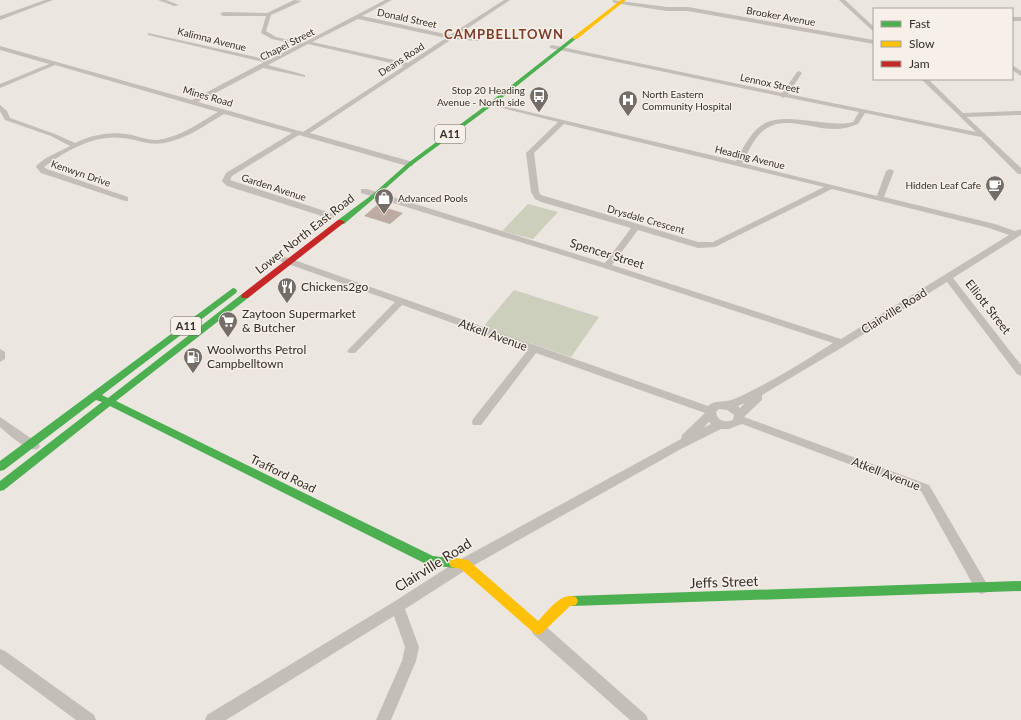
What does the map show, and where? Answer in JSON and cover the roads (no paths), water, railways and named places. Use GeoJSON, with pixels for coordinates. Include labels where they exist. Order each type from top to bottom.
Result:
{"type":"FeatureCollection","features":[{"type":"Feature","properties":{"kind":"main road","name":"Lower North East Road"},"geometry":{"type":"LineString","coordinates":[[0,486],[375,195],[406,163],[480,101],[556,48],[618,1]]}},
{"type":"Feature","properties":{"kind":"main road","name":"Lower North East Road"},"geometry":{"type":"LineString","coordinates":[[367,188],[491,104],[556,48]]}},
{"type":"Feature","properties":{"kind":"main road","name":"Lower North East Road"},"geometry":{"type":"LineString","coordinates":[[319,225],[334,214]]}},
{"type":"Feature","properties":{"kind":"main road","name":"Lower North East Road"},"geometry":{"type":"LineString","coordinates":[[274,260],[289,248]]}},
{"type":"Feature","properties":{"kind":"main road","name":"A11"},"geometry":{"type":"LineString","coordinates":[[0,467],[241,284]]}},
{"type":"Feature","properties":{"kind":"main road","name":"Trafford Road"},"geometry":{"type":"LineString","coordinates":[[95,395],[432,561],[464,564]]}},
{"type":"Feature","properties":{"kind":"main road"},"geometry":{"type":"LineString","coordinates":[[464,564],[538,629]]}},
{"type":"Feature","properties":{"kind":"main road","name":"Jeffs Street"},"geometry":{"type":"LineString","coordinates":[[538,629],[567,601],[1021,586]]}},
{"type":"Feature","properties":{"kind":"street"},"geometry":{"type":"LineString","coordinates":[[0,18],[50,0]]}},
{"type":"Feature","properties":{"kind":"street"},"geometry":{"type":"LineString","coordinates":[[160,0],[176,5]]}},
{"type":"Feature","properties":{"kind":"street"},"geometry":{"type":"LineString","coordinates":[[224,14],[269,15],[298,1],[297,0]]}},
{"type":"Feature","properties":{"kind":"street","name":"Chapel Street"},"geometry":{"type":"LineString","coordinates":[[193,102],[389,0]]}},
{"type":"Feature","properties":{"kind":"street","name":"Deans Road"},"geometry":{"type":"LineString","coordinates":[[301,133],[409,65],[507,0]]}},
{"type":"Feature","properties":{"kind":"street"},"geometry":{"type":"LineString","coordinates":[[842,0],[873,29]]}},
{"type":"Feature","properties":{"kind":"street","name":"Brooker Avenue"},"geometry":{"type":"LineString","coordinates":[[618,1],[667,9],[688,9],[873,42]]}},
{"type":"Feature","properties":{"kind":"street"},"geometry":{"type":"LineString","coordinates":[[269,15],[263,32],[274,38],[409,65]]}},
{"type":"Feature","properties":{"kind":"street","name":"Donald Street"},"geometry":{"type":"LineString","coordinates":[[358,17],[451,37],[476,40]]}},
{"type":"Feature","properties":{"kind":"street"},"geometry":{"type":"LineString","coordinates":[[864,21],[873,21]]}},
{"type":"Feature","properties":{"kind":"street","name":"Kalimna Avenue"},"geometry":{"type":"LineString","coordinates":[[150,34],[270,62]]}},
{"type":"Feature","properties":{"kind":"street","name":"Mines Road"},"geometry":{"type":"LineString","coordinates":[[0,48],[406,163]]}},
{"type":"Feature","properties":{"kind":"street","name":"Lennox Street"},"geometry":{"type":"LineString","coordinates":[[556,48],[783,96],[984,136]]}},
{"type":"Feature","properties":{"kind":"street"},"geometry":{"type":"LineString","coordinates":[[0,86],[55,63]]}},
{"type":"Feature","properties":{"kind":"street"},"geometry":{"type":"LineString","coordinates":[[264,66],[303,76]]}},
{"type":"Feature","properties":{"kind":"street"},"geometry":{"type":"LineString","coordinates":[[1013,68],[1021,74]]}},
{"type":"Feature","properties":{"kind":"street"},"geometry":{"type":"LineString","coordinates":[[783,96],[799,73]]}},
{"type":"Feature","properties":{"kind":"street"},"geometry":{"type":"LineString","coordinates":[[925,80],[1021,172]]}},
{"type":"Feature","properties":{"kind":"street","name":"Heading Avenue"},"geometry":{"type":"LineString","coordinates":[[480,101],[1018,232]]}},
{"type":"Feature","properties":{"kind":"street","name":"Kenwyn Drive"},"geometry":{"type":"LineString","coordinates":[[0,107],[5,112],[7,119],[53,135],[75,146]]}},
{"type":"Feature","properties":{"kind":"street"},"geometry":{"type":"LineString","coordinates":[[75,146],[92,138],[104,135],[120,135],[154,142],[170,140],[224,111]]}},
{"type":"Feature","properties":{"kind":"street"},"geometry":{"type":"LineString","coordinates":[[738,164],[760,130],[766,125],[787,122],[844,127],[856,124],[862,112]]}},
{"type":"Feature","properties":{"kind":"street"},"geometry":{"type":"LineString","coordinates":[[962,115],[1021,113]]}},
{"type":"Feature","properties":{"kind":"street","name":"Drysdale Crescent"},"geometry":{"type":"LineString","coordinates":[[563,121],[530,153],[534,185],[538,197],[698,245],[715,244],[830,187]]}},
{"type":"Feature","properties":{"kind":"street","name":"Garden Avenue"},"geometry":{"type":"LineString","coordinates":[[301,133],[229,175],[226,181],[230,184],[334,214]]}},
{"type":"Feature","properties":{"kind":"street","name":"Kenwyn Drive"},"geometry":{"type":"LineString","coordinates":[[75,146],[49,160],[40,167],[44,171],[125,199]]}},
{"type":"Feature","properties":{"kind":"street"},"geometry":{"type":"LineString","coordinates":[[880,199],[890,171]]}},
{"type":"Feature","properties":{"kind":"street","name":"Spencer Street"},"geometry":{"type":"LineString","coordinates":[[367,188],[375,195],[607,266],[843,343]]}},
{"type":"Feature","properties":{"kind":"street"},"geometry":{"type":"LineString","coordinates":[[607,266],[636,227]]}},
{"type":"Feature","properties":{"kind":"street","name":"Clairville Road"},"geometry":{"type":"LineString","coordinates":[[729,406],[765,390],[843,343],[1018,232]]}},
{"type":"Feature","properties":{"kind":"street","name":"Atkell Avenue"},"geometry":{"type":"LineString","coordinates":[[274,260],[289,262],[710,413]]}},
{"type":"Feature","properties":{"kind":"street","name":"Elliott Street"},"geometry":{"type":"LineString","coordinates":[[948,277],[1021,372]]}},
{"type":"Feature","properties":{"kind":"street"},"geometry":{"type":"LineString","coordinates":[[352,351],[400,302]]}},
{"type":"Feature","properties":{"kind":"street"},"geometry":{"type":"LineString","coordinates":[[477,422],[534,349]]}},
{"type":"Feature","properties":{"kind":"street"},"geometry":{"type":"LineString","coordinates":[[0,352],[0,360]]}},
{"type":"Feature","properties":{"kind":"street","name":"Clairville Road"},"geometry":{"type":"LineString","coordinates":[[739,417],[765,390]]}},
{"type":"Feature","properties":{"kind":"street"},"geometry":{"type":"LineString","coordinates":[[719,405],[729,406],[733,408],[739,417],[734,425],[729,426],[719,424],[712,419],[710,413],[712,408],[719,405]]}},
{"type":"Feature","properties":{"kind":"street","name":"Clairville Road"},"geometry":{"type":"LineString","coordinates":[[677,446],[710,413]]}},
{"type":"Feature","properties":{"kind":"street","name":"Atkell Avenue"},"geometry":{"type":"LineString","coordinates":[[739,417],[925,488],[982,588]]}},
{"type":"Feature","properties":{"kind":"street"},"geometry":{"type":"LineString","coordinates":[[0,421],[15,434],[45,452]]}},
{"type":"Feature","properties":{"kind":"street","name":"Clairville Road"},"geometry":{"type":"LineString","coordinates":[[212,720],[397,607],[464,564],[719,424]]}},
{"type":"Feature","properties":{"kind":"street"},"geometry":{"type":"LineString","coordinates":[[383,720],[409,661],[412,647],[397,607]]}},
{"type":"Feature","properties":{"kind":"street"},"geometry":{"type":"LineString","coordinates":[[538,629],[640,720]]}},
{"type":"Feature","properties":{"kind":"street"},"geometry":{"type":"LineString","coordinates":[[0,656],[89,720]]}},
{"type":"Feature","properties":{"kind":"place","name":"Stop 20 Heading Avenue - North side"},"geometry":{"type":"Point","coordinates":[539,113]}},
{"type":"Feature","properties":{"kind":"place","name":"North Eastern Community Hospital"},"geometry":{"type":"Point","coordinates":[628,117]}},
{"type":"Feature","properties":{"kind":"place","name":"Hidden Leaf Cafe"},"geometry":{"type":"Point","coordinates":[995,202]}},
{"type":"Feature","properties":{"kind":"place","name":"Advanced Pools"},"geometry":{"type":"Point","coordinates":[384,215]}},
{"type":"Feature","properties":{"kind":"place","name":"Chickens2go"},"geometry":{"type":"Point","coordinates":[287,304]}},
{"type":"Feature","properties":{"kind":"place","name":"Zaytoon Supermarket & Butcher"},"geometry":{"type":"Point","coordinates":[228,338]}},
{"type":"Feature","properties":{"kind":"place","name":"Woolworths Petrol Campbelltown"},"geometry":{"type":"Point","coordinates":[193,374]}},
{"type":"Feature","properties":{"kind":"district","name":"CAMPBELLTOWN"},"geometry":{"type":"Point","coordinates":[504,34]}}]}
